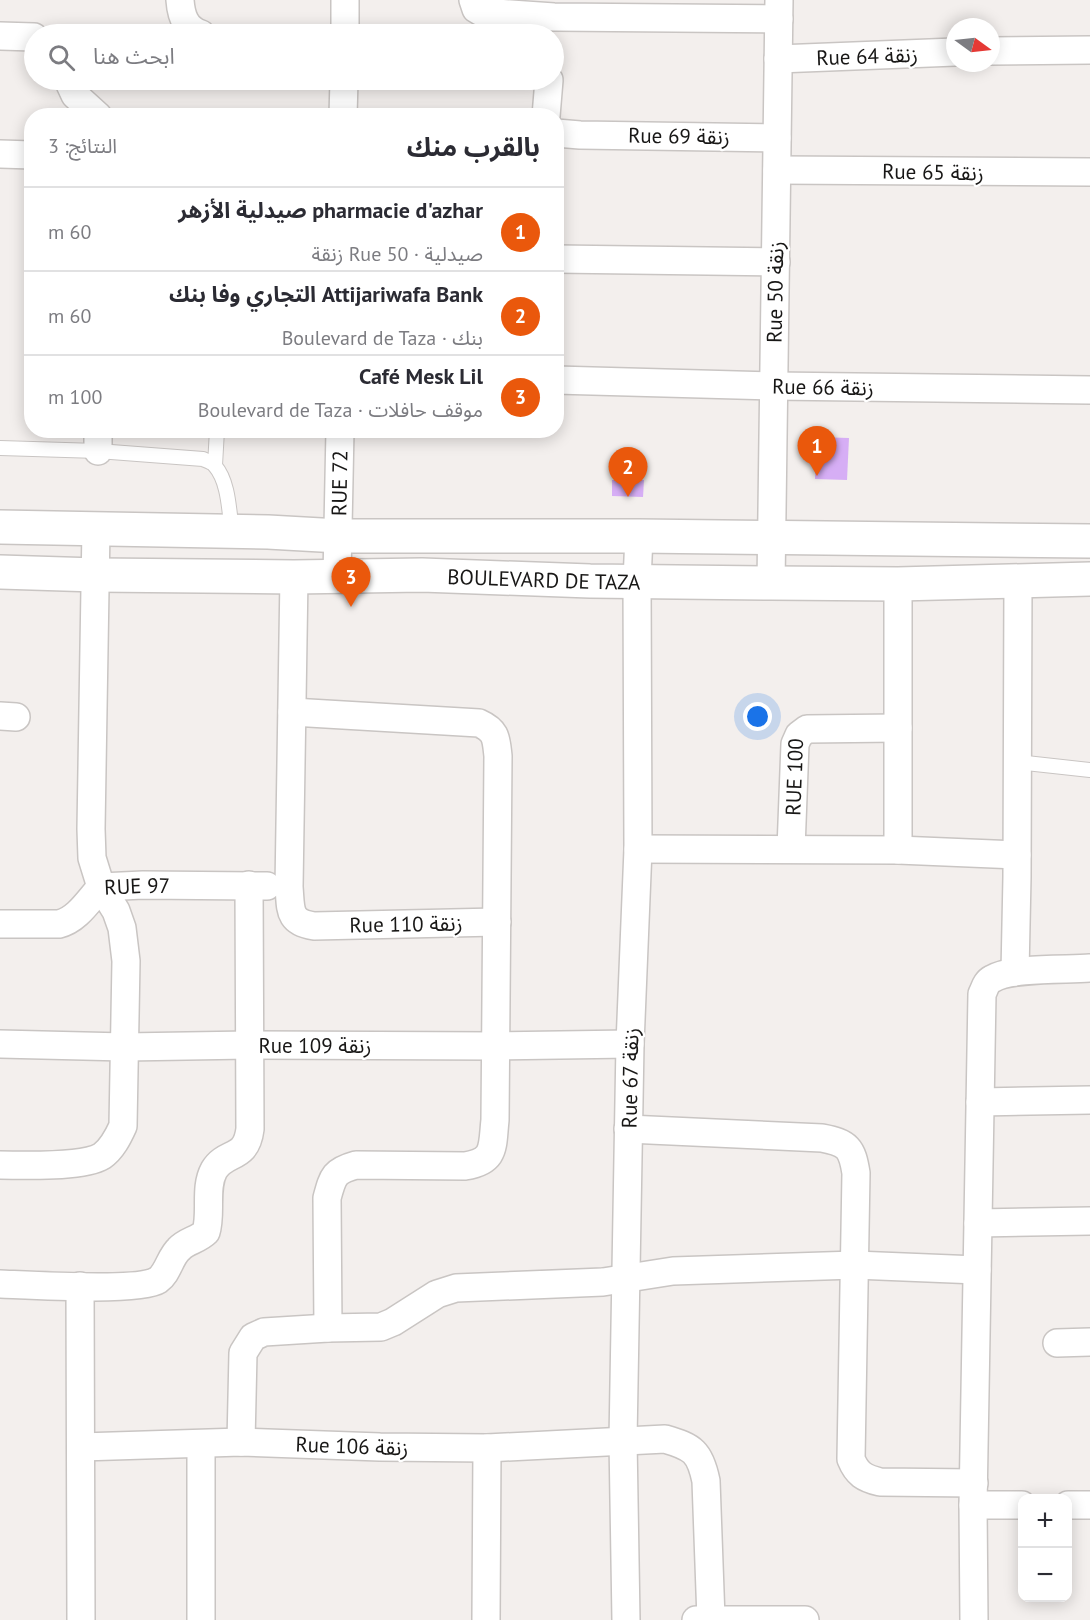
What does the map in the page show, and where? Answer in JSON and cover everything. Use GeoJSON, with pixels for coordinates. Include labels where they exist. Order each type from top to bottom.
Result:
{"type":"FeatureCollection","features":[{"type":"Feature","properties":{"kind":"street"},"geometry":{"type":"LineString","coordinates":[[180,0],[182,17],[187,24]]}},
{"type":"Feature","properties":{"kind":"street"},"geometry":{"type":"LineString","coordinates":[[345,0],[345,24]]}},
{"type":"Feature","properties":{"kind":"street"},"geometry":{"type":"LineString","coordinates":[[473,0],[476,9],[481,12],[543,24]]}},
{"type":"Feature","properties":{"kind":"street"},"geometry":{"type":"LineString","coordinates":[[564,25],[779,10]]}},
{"type":"Feature","properties":{"kind":"street","name":"Rue 50 زنقة"},"geometry":{"type":"LineString","coordinates":[[771,583],[779,10]]}},
{"type":"Feature","properties":{"kind":"street"},"geometry":{"type":"LineString","coordinates":[[0,36],[24,37]]}},
{"type":"Feature","properties":{"kind":"street"},"geometry":{"type":"LineString","coordinates":[[1000,51],[1090,50]]}},
{"type":"Feature","properties":{"kind":"street","name":"Rue 64 زنقة"},"geometry":{"type":"LineString","coordinates":[[778,59],[946,52]]}},
{"type":"Feature","properties":{"kind":"street"},"geometry":{"type":"LineString","coordinates":[[73,90],[89,108]]}},
{"type":"Feature","properties":{"kind":"street"},"geometry":{"type":"LineString","coordinates":[[343,108],[344,90]]}},
{"type":"Feature","properties":{"kind":"street"},"geometry":{"type":"LineString","coordinates":[[547,108],[548,90]]}},
{"type":"Feature","properties":{"kind":"street","name":"Rue 69 زنقة"},"geometry":{"type":"LineString","coordinates":[[568,134],[777,138]]}},
{"type":"Feature","properties":{"kind":"street"},"geometry":{"type":"LineString","coordinates":[[0,154],[24,155]]}},
{"type":"Feature","properties":{"kind":"street","name":"Rue 65 زنقة"},"geometry":{"type":"LineString","coordinates":[[777,170],[1090,172]]}},
{"type":"Feature","properties":{"kind":"street"},"geometry":{"type":"LineString","coordinates":[[564,259],[776,262]]}},
{"type":"Feature","properties":{"kind":"street","name":"Rue 66 زنقة"},"geometry":{"type":"LineString","coordinates":[[564,380],[774,386],[1090,390]]}},
{"type":"Feature","properties":{"kind":"street","name":"RUE 72"},"geometry":{"type":"LineString","coordinates":[[337,576],[340,438]]}},
{"type":"Feature","properties":{"kind":"street","name":"BOULEVARD DE TAZA"},"geometry":{"type":"LineString","coordinates":[[0,527],[339,536],[639,536],[1090,541]]}},
{"type":"Feature","properties":{"kind":"street"},"geometry":{"type":"LineString","coordinates":[[0,1165],[77,1163],[101,1156],[118,1137],[123,1126],[125,942],[116,911],[101,887],[92,858],[96,528]]}},
{"type":"Feature","properties":{"kind":"street","name":"Rue 67 زنقة"},"geometry":{"type":"LineString","coordinates":[[626,1620],[623,1440],[630,1044],[638,849],[637,581],[639,536]]}},
{"type":"Feature","properties":{"kind":"street","name":"BOULEVARD DE TAZA"},"geometry":{"type":"LineString","coordinates":[[0,572],[96,576],[422,575],[637,581],[898,584],[1090,579]]}},
{"type":"Feature","properties":{"kind":"street"},"geometry":{"type":"LineString","coordinates":[[289,887],[294,577]]}},
{"type":"Feature","properties":{"kind":"street"},"geometry":{"type":"LineString","coordinates":[[1015,972],[1018,580]]}},
{"type":"Feature","properties":{"kind":"street"},"geometry":{"type":"LineString","coordinates":[[898,584],[898,850]]}},
{"type":"Feature","properties":{"kind":"street"},"geometry":{"type":"LineString","coordinates":[[292,712],[479,723],[489,728],[496,736],[498,756],[495,1120],[490,1155],[482,1163],[465,1166],[356,1165],[340,1170],[331,1182],[327,1198],[328,1328]]}},
{"type":"Feature","properties":{"kind":"street","name":"RUE 100"},"geometry":{"type":"LineString","coordinates":[[791,849],[795,744],[800,735],[807,729],[898,728]]}},
{"type":"Feature","properties":{"kind":"street"},"geometry":{"type":"LineString","coordinates":[[638,849],[898,850],[1017,855]]}},
{"type":"Feature","properties":{"kind":"street","name":"RUE 97"},"geometry":{"type":"LineString","coordinates":[[0,924],[67,922],[74,918],[101,887],[143,885],[289,887]]}},
{"type":"Feature","properties":{"kind":"street"},"geometry":{"type":"LineString","coordinates":[[0,1284],[81,1286],[146,1284],[158,1280],[180,1247],[206,1232],[213,1173],[221,1163],[242,1151],[249,1140],[249,885]]}},
{"type":"Feature","properties":{"kind":"street","name":"Rue 110 زنقة"},"geometry":{"type":"LineString","coordinates":[[289,887],[293,916],[302,924],[314,926],[497,922]]}},
{"type":"Feature","properties":{"kind":"street"},"geometry":{"type":"LineString","coordinates":[[974,1620],[982,994],[987,983],[993,978],[1015,972],[1090,968]]}},
{"type":"Feature","properties":{"kind":"street","name":"Rue 109 زنقة"},"geometry":{"type":"LineString","coordinates":[[0,1044],[125,1047],[630,1044]]}},
{"type":"Feature","properties":{"kind":"street"},"geometry":{"type":"LineString","coordinates":[[981,1102],[1090,1100]]}},
{"type":"Feature","properties":{"kind":"street"},"geometry":{"type":"LineString","coordinates":[[628,1129],[822,1138],[838,1141],[849,1148],[854,1157],[856,1173],[850,1440],[850,1459],[855,1471],[865,1478],[880,1482],[974,1494],[1018,1504]]}},
{"type":"Feature","properties":{"kind":"street"},"geometry":{"type":"LineString","coordinates":[[978,1223],[1090,1221]]}},
{"type":"Feature","properties":{"kind":"street"},"geometry":{"type":"LineString","coordinates":[[241,1442],[243,1353],[253,1337],[264,1332],[381,1327],[437,1294],[456,1288],[603,1282],[673,1271],[855,1265],[977,1270]]}},
{"type":"Feature","properties":{"kind":"street"},"geometry":{"type":"LineString","coordinates":[[81,1286],[81,1620]]}},
{"type":"Feature","properties":{"kind":"street"},"geometry":{"type":"LineString","coordinates":[[1057,1343],[1090,1342]]}},
{"type":"Feature","properties":{"kind":"street","name":"Rue 106 زنقة"},"geometry":{"type":"LineString","coordinates":[[81,1447],[241,1442],[487,1448],[665,1439],[681,1443],[695,1452],[702,1462],[706,1481],[704,1619]]}},
{"type":"Feature","properties":{"kind":"street"},"geometry":{"type":"LineString","coordinates":[[201,1445],[201,1620]]}},
{"type":"Feature","properties":{"kind":"street"},"geometry":{"type":"LineString","coordinates":[[486,1620],[487,1448]]}},
{"type":"Feature","properties":{"kind":"street"},"geometry":{"type":"LineString","coordinates":[[1072,1505],[1090,1505]]}},
{"type":"Feature","properties":{"kind":"street"},"geometry":{"type":"LineString","coordinates":[[704,1619],[805,1620]]}},
{"type":"Feature","properties":{"kind":"lane"},"geometry":{"type":"LineString","coordinates":[[217,438],[215,465],[225,489],[232,532]]}},
{"type":"Feature","properties":{"kind":"lane"},"geometry":{"type":"LineString","coordinates":[[0,448],[98,441],[203,459],[215,465]]}},
{"type":"Feature","properties":{"kind":"lane"},"geometry":{"type":"LineString","coordinates":[[1017,762],[1090,770]]}},
{"type":"Feature","properties":{"kind":"building"},"geometry":{"type":"Polygon","coordinates":[[[816,437],[849,438],[847,480],[815,479],[816,437]]]}},
{"type":"Feature","properties":{"kind":"building"},"geometry":{"type":"Polygon","coordinates":[[[612,480],[644,480],[643,497],[612,496],[612,480]]]}},
{"type":"Feature","properties":{"kind":"place","name":"pharmacie d'azhar صيدلية الأزهر"},"geometry":{"type":"Point","coordinates":[817,476]}},
{"type":"Feature","properties":{"kind":"place","name":"Attijariwafa Bank التجاري وفا بنك"},"geometry":{"type":"Point","coordinates":[628,497]}},
{"type":"Feature","properties":{"kind":"place","name":"Café Mesk Lil"},"geometry":{"type":"Point","coordinates":[351,607]}}]}
